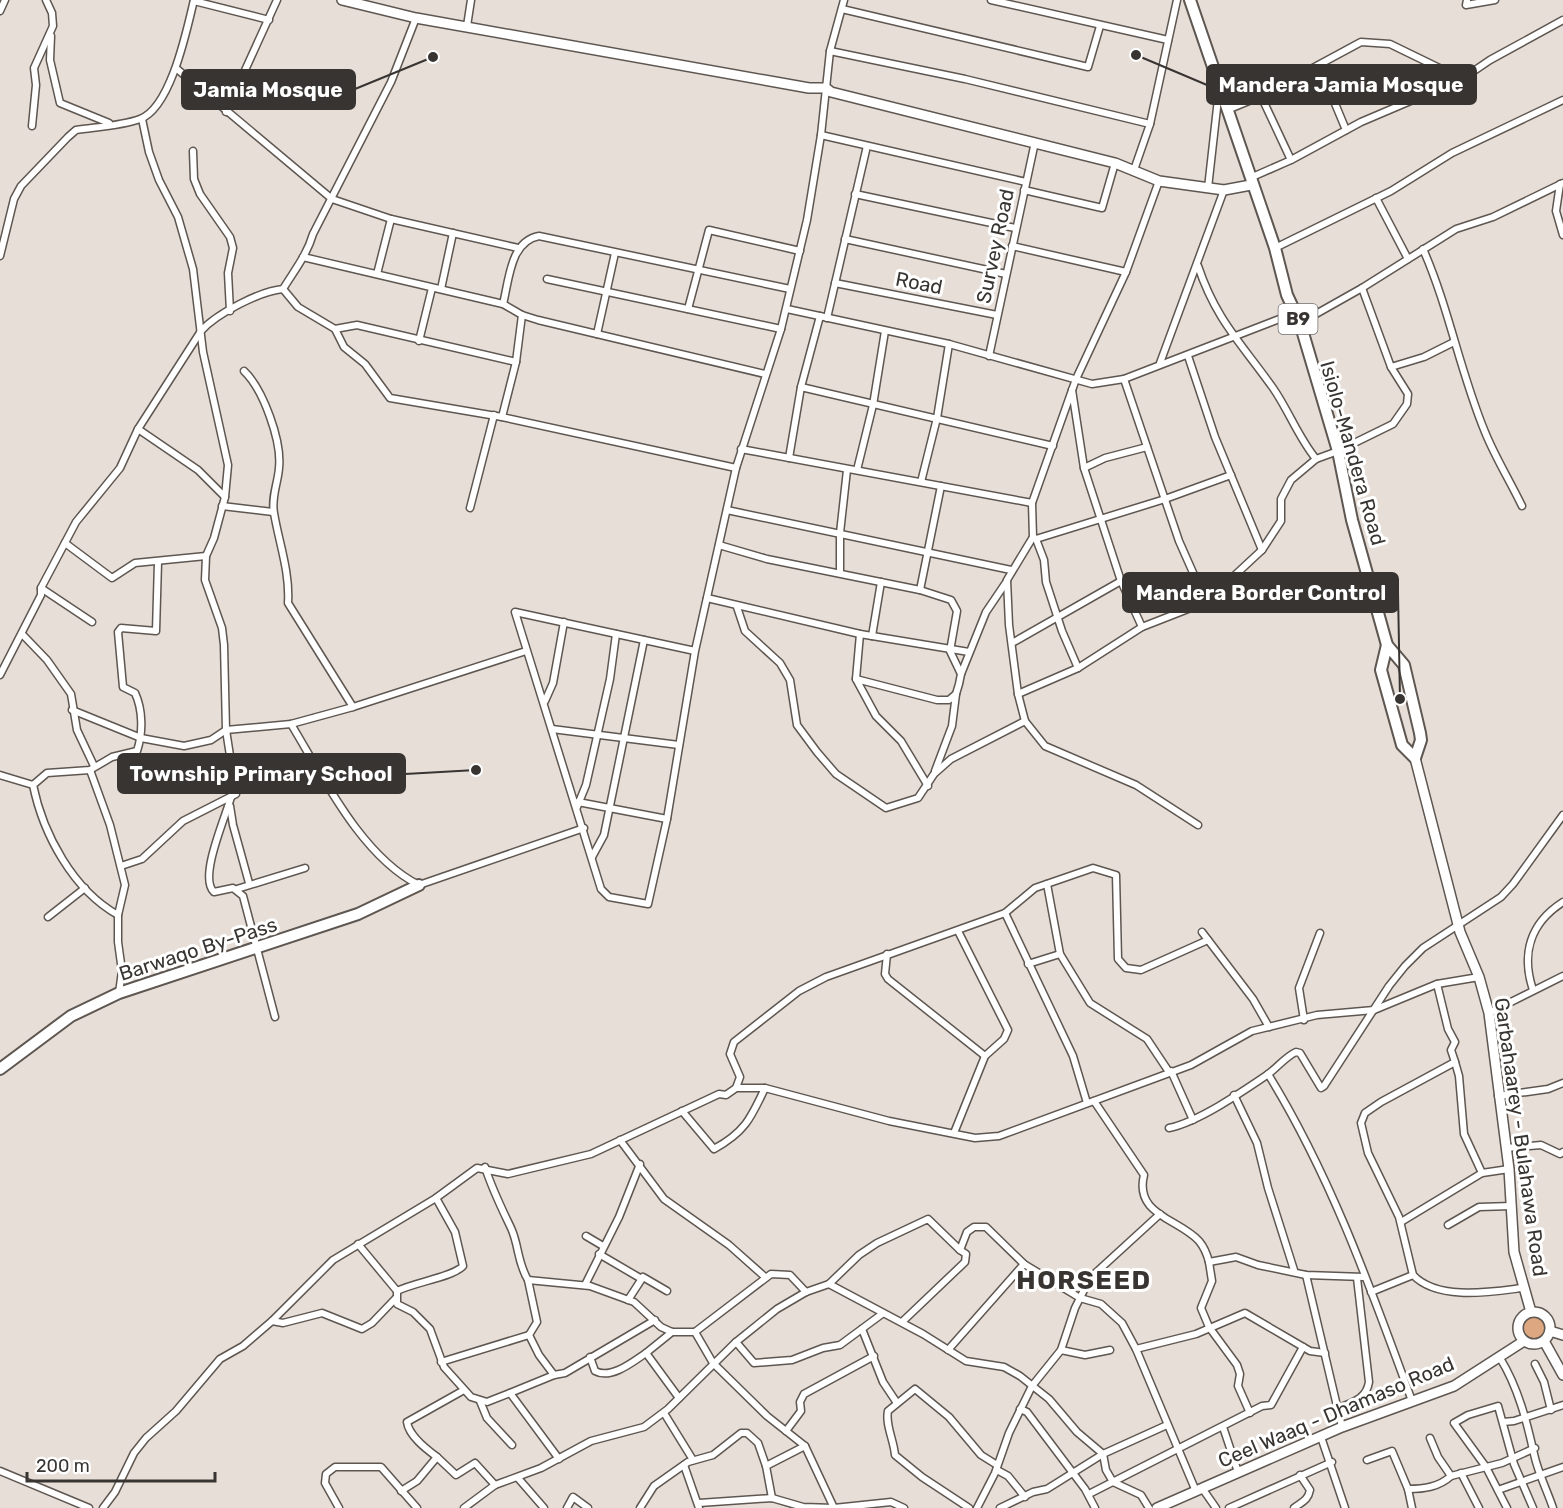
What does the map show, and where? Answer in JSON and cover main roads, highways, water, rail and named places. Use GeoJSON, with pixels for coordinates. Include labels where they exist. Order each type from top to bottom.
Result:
{"type":"FeatureCollection","features":[{"type":"Feature","properties":{"kind":"highway","name":"Isiolo-Mandera Road"},"geometry":{"type":"LineString","coordinates":[[1190,0],[1250,182],[1275,248],[1287,295],[1297,318],[1338,451],[1352,520],[1387,645]]}},
{"type":"Feature","properties":{"kind":"highway","name":"B9"},"geometry":{"type":"LineString","coordinates":[[1387,645],[1404,665],[1421,740],[1415,758],[1402,745],[1381,670],[1387,645]]}},
{"type":"Feature","properties":{"kind":"highway","name":"Barwaqo By-Pass"},"geometry":{"type":"LineString","coordinates":[[0,1069],[71,1016],[119,993],[358,914],[419,885]]}},
{"type":"Feature","properties":{"kind":"main road"},"geometry":{"type":"LineString","coordinates":[[342,0],[416,18],[809,88],[826,88],[831,92],[1115,163],[1159,180],[1224,190],[1250,182]]}},
{"type":"Feature","properties":{"kind":"main road","name":"Garbahaarey - Bulahawa Road"},"geometry":{"type":"LineString","coordinates":[[1415,758],[1458,924],[1479,977],[1489,1013],[1509,1169],[1514,1252],[1522,1288],[1531,1312]]}},
{"type":"Feature","properties":{"kind":"main road"},"geometry":{"type":"LineString","coordinates":[[1531,1312],[1545,1316],[1550,1331],[1544,1341],[1534,1345],[1524,1341],[1518,1333],[1518,1323],[1524,1315],[1531,1312]]}},
{"type":"Feature","properties":{"kind":"main road"},"geometry":{"type":"LineString","coordinates":[[1550,1331],[1563,1335]]}},
{"type":"Feature","properties":{"kind":"main road","name":"Ceel Waaq - Dhamaso Road"},"geometry":{"type":"LineString","coordinates":[[1157,1508],[1342,1426],[1454,1386],[1524,1341]]}},
{"type":"Feature","properties":{"kind":"main road"},"geometry":{"type":"LineString","coordinates":[[1544,1341],[1563,1375]]}},
{"type":"Feature","properties":{"kind":"place","name":"Mandera Jamia Mosque"},"geometry":{"type":"Point","coordinates":[1136,55]}},
{"type":"Feature","properties":{"kind":"place","name":"Jamia Mosque"},"geometry":{"type":"Point","coordinates":[433,57]}},
{"type":"Feature","properties":{"kind":"place","name":"Mandera Border Control"},"geometry":{"type":"Point","coordinates":[1400,699]}},
{"type":"Feature","properties":{"kind":"place","name":"Township Primary School"},"geometry":{"type":"Point","coordinates":[476,770]}},
{"type":"Feature","properties":{"kind":"district","name":"HORSEED"},"geometry":{"type":"Point","coordinates":[1084,1280]}}]}
